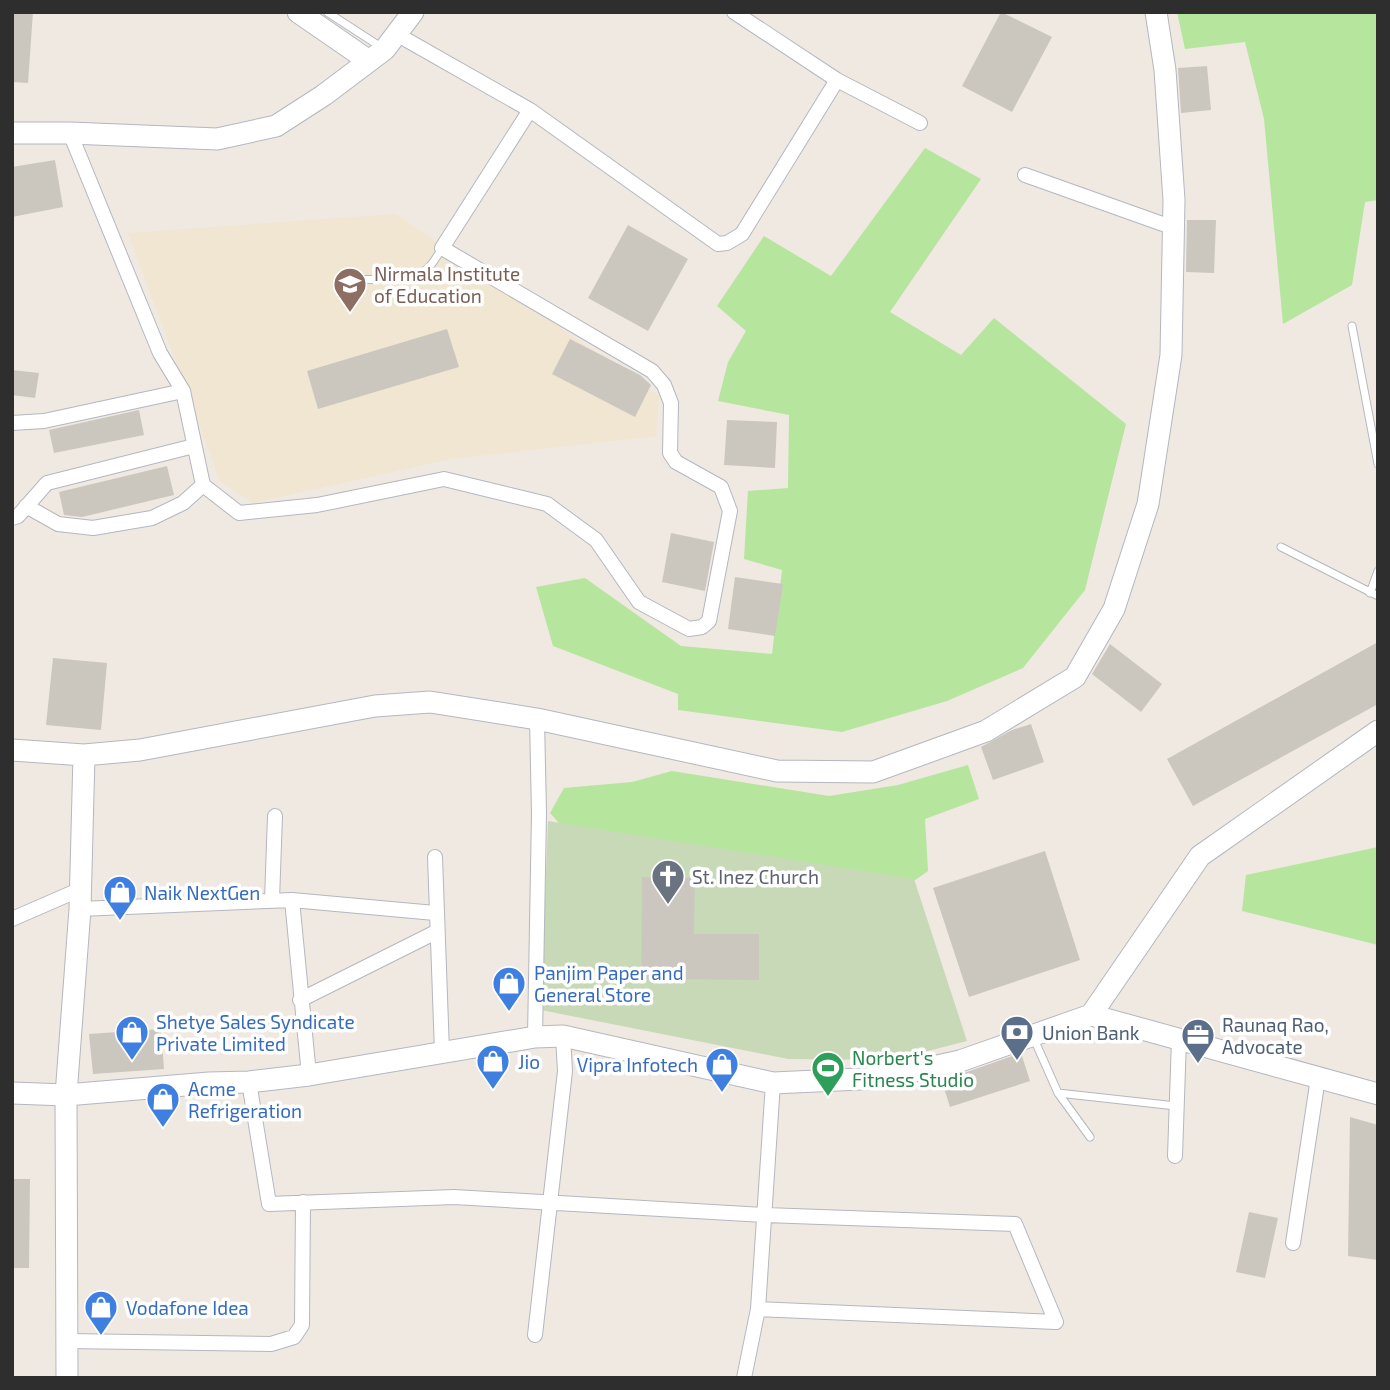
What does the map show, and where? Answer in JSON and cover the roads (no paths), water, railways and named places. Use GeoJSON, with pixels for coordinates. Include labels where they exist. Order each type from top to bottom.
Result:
{"type":"FeatureCollection","features":[{"type":"Feature","properties":{"kind":"main road"},"geometry":{"type":"LineString","coordinates":[[298,12],[384,48]]}},
{"type":"Feature","properties":{"kind":"main road"},"geometry":{"type":"LineString","coordinates":[[12,133],[217,139],[276,126],[324,95],[384,48],[413,12]]}},
{"type":"Feature","properties":{"kind":"main road"},"geometry":{"type":"LineString","coordinates":[[12,750],[84,755],[140,750],[375,706],[430,702],[537,719],[777,771],[873,772],[986,731],[1076,677],[1114,609],[1148,504],[1171,355],[1174,200],[1166,70],[1156,12]]}},
{"type":"Feature","properties":{"kind":"main road"},"geometry":{"type":"LineString","coordinates":[[1091,1015],[1200,856],[1378,731]]}},
{"type":"Feature","properties":{"kind":"main road"},"geometry":{"type":"LineString","coordinates":[[67,1359],[66,1095],[80,899],[84,755]]}},
{"type":"Feature","properties":{"kind":"main road"},"geometry":{"type":"LineString","coordinates":[[12,1093],[66,1095],[249,1082],[309,1075],[535,1037],[563,1036],[773,1083],[882,1078],[960,1061],[1091,1015],[1378,1094]]}},
{"type":"Feature","properties":{"kind":"street"},"geometry":{"type":"LineString","coordinates":[[734,12],[837,80],[920,123]]}},
{"type":"Feature","properties":{"kind":"street"},"geometry":{"type":"LineString","coordinates":[[384,48],[530,110],[718,244],[727,243],[742,234],[837,80]]}},
{"type":"Feature","properties":{"kind":"street"},"geometry":{"type":"LineString","coordinates":[[70,133],[160,353],[183,391],[203,485],[239,513],[317,505],[444,479],[547,504],[596,540],[639,602],[689,629],[702,627],[709,621],[730,511],[721,487],[676,462],[670,453],[671,403],[664,385],[652,371],[442,248],[530,110]]}},
{"type":"Feature","properties":{"kind":"street"},"geometry":{"type":"LineString","coordinates":[[1025,175],[1174,228]]}},
{"type":"Feature","properties":{"kind":"street"},"geometry":{"type":"LineString","coordinates":[[12,423],[44,421],[183,391]]}},
{"type":"Feature","properties":{"kind":"street"},"geometry":{"type":"LineString","coordinates":[[12,518],[18,516],[43,485],[53,481],[194,446]]}},
{"type":"Feature","properties":{"kind":"street"},"geometry":{"type":"LineString","coordinates":[[26,506],[58,524],[93,528],[152,518],[183,503],[203,485]]}},
{"type":"Feature","properties":{"kind":"street"},"geometry":{"type":"LineString","coordinates":[[535,1037],[539,813],[537,719]]}},
{"type":"Feature","properties":{"kind":"street"},"geometry":{"type":"LineString","coordinates":[[272,900],[275,816]]}},
{"type":"Feature","properties":{"kind":"street"},"geometry":{"type":"LineString","coordinates":[[435,857],[442,1052]]}},
{"type":"Feature","properties":{"kind":"street"},"geometry":{"type":"LineString","coordinates":[[12,919],[80,899],[292,900],[435,913]]}},
{"type":"Feature","properties":{"kind":"street"},"geometry":{"type":"LineString","coordinates":[[292,900],[309,1075]]}},
{"type":"Feature","properties":{"kind":"street"},"geometry":{"type":"LineString","coordinates":[[300,1000],[436,932]]}},
{"type":"Feature","properties":{"kind":"street"},"geometry":{"type":"LineString","coordinates":[[535,1335],[565,1071],[563,1036]]}},
{"type":"Feature","properties":{"kind":"street"},"geometry":{"type":"LineString","coordinates":[[1175,1156],[1179,1039]]}},
{"type":"Feature","properties":{"kind":"street"},"geometry":{"type":"LineString","coordinates":[[1293,1243],[1318,1078]]}},
{"type":"Feature","properties":{"kind":"street"},"geometry":{"type":"LineString","coordinates":[[249,1082],[269,1204],[454,1197],[765,1216],[1014,1224],[1056,1322],[758,1309]]}},
{"type":"Feature","properties":{"kind":"street"},"geometry":{"type":"LineString","coordinates":[[744,1378],[758,1309],[773,1083]]}},
{"type":"Feature","properties":{"kind":"street"},"geometry":{"type":"LineString","coordinates":[[67,1359],[271,1344],[294,1337],[302,1325],[303,1202]]}},
{"type":"Feature","properties":{"kind":"lane"},"geometry":{"type":"LineString","coordinates":[[327,12],[384,48]]}},
{"type":"Feature","properties":{"kind":"lane"},"geometry":{"type":"LineString","coordinates":[[340,279],[408,278],[430,267],[442,248]]}},
{"type":"Feature","properties":{"kind":"lane"},"geometry":{"type":"LineString","coordinates":[[1352,326],[1378,464]]}},
{"type":"Feature","properties":{"kind":"lane"},"geometry":{"type":"LineString","coordinates":[[1281,547],[1374,594],[1378,571]]}},
{"type":"Feature","properties":{"kind":"lane"},"geometry":{"type":"LineString","coordinates":[[1032,1035],[1058,1093],[1090,1137]]}},
{"type":"Feature","properties":{"kind":"lane"},"geometry":{"type":"LineString","coordinates":[[1058,1093],[1176,1106]]}},
{"type":"Feature","properties":{"kind":"place","name":"Nirmala Institute of Education"},"geometry":{"type":"Point","coordinates":[350,314]}},
{"type":"Feature","properties":{"kind":"place","name":"St. Inez Church"},"geometry":{"type":"Point","coordinates":[668,906]}},
{"type":"Feature","properties":{"kind":"place","name":"Naik NextGen"},"geometry":{"type":"Point","coordinates":[120,922]}},
{"type":"Feature","properties":{"kind":"place","name":"Panjim Paper and General Store"},"geometry":{"type":"Point","coordinates":[509,1013]}},
{"type":"Feature","properties":{"kind":"place","name":"Shetye Sales Syndicate Private Limited"},"geometry":{"type":"Point","coordinates":[132,1062]}},
{"type":"Feature","properties":{"kind":"place","name":"Union Bank"},"geometry":{"type":"Point","coordinates":[1017,1062]}},
{"type":"Feature","properties":{"kind":"place","name":"Raunaq Rao, Advocate"},"geometry":{"type":"Point","coordinates":[1198,1065]}},
{"type":"Feature","properties":{"kind":"place","name":"Jio"},"geometry":{"type":"Point","coordinates":[493,1091]}},
{"type":"Feature","properties":{"kind":"place","name":"Vipra Infotech"},"geometry":{"type":"Point","coordinates":[722,1094]}},
{"type":"Feature","properties":{"kind":"place","name":"Norbert's Fitness Studio"},"geometry":{"type":"Point","coordinates":[828,1098]}},
{"type":"Feature","properties":{"kind":"place","name":"Acme Refrigeration"},"geometry":{"type":"Point","coordinates":[163,1129]}},
{"type":"Feature","properties":{"kind":"place","name":"Vodafone Idea"},"geometry":{"type":"Point","coordinates":[101,1337]}}]}
